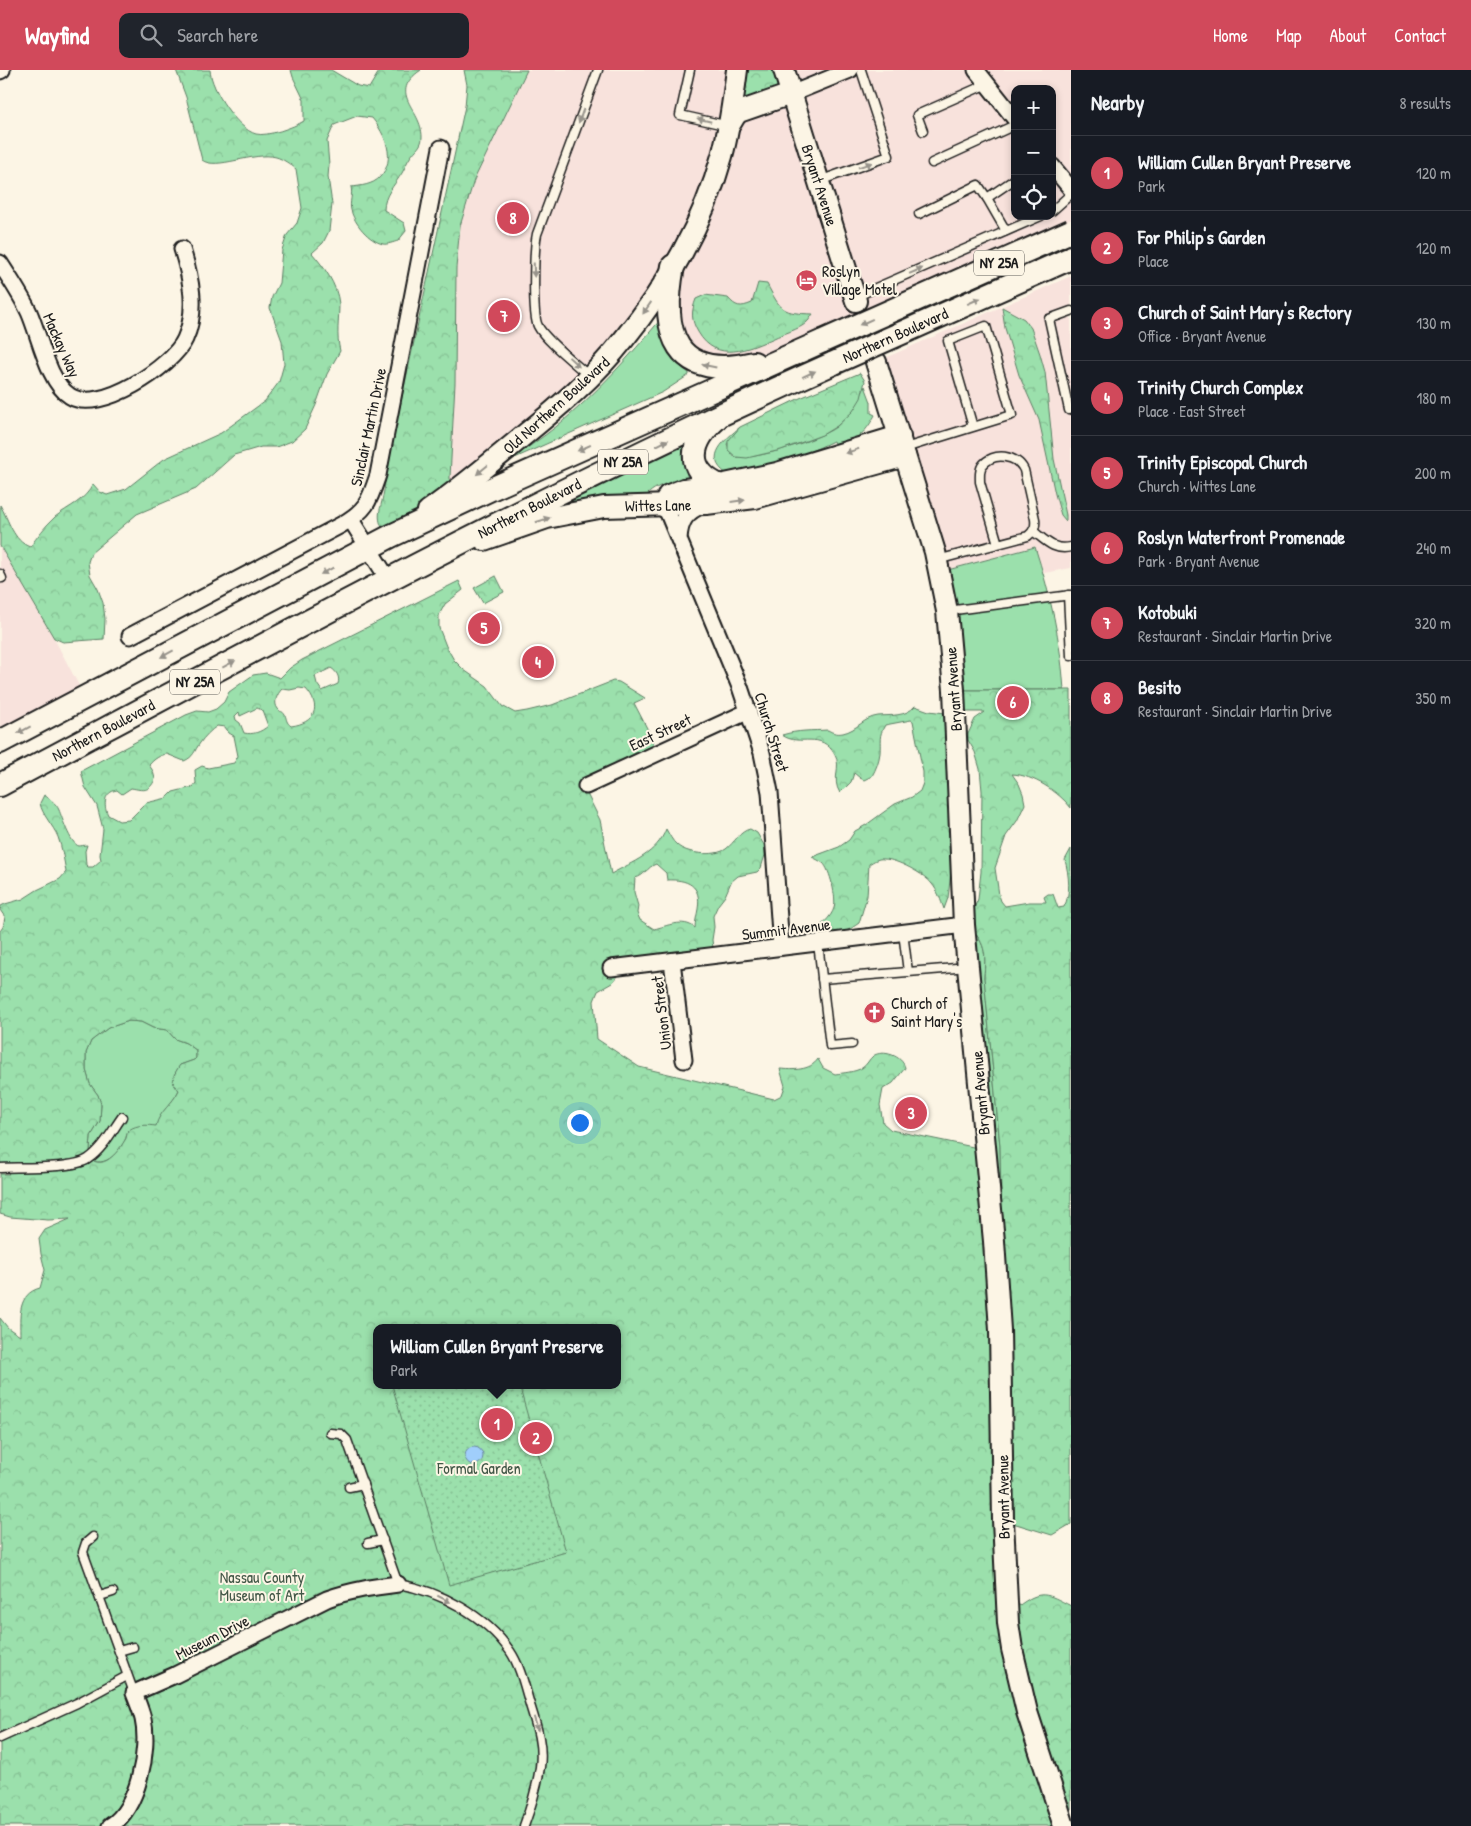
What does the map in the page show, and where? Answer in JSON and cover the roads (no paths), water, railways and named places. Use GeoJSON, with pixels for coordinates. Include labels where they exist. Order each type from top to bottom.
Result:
{"type":"FeatureCollection","features":[{"type":"Feature","properties":{"kind":"main road","name":"Old Northern Boulevard"},"geometry":{"type":"LineString","coordinates":[[391,536],[472,479],[552,412],[590,377],[624,340],[650,304],[702,212],[713,184],[729,126],[737,70]]}},
{"type":"Feature","properties":{"kind":"main road","name":"Bryant Avenue"},"geometry":{"type":"LineString","coordinates":[[784,70],[856,299]]}},
{"type":"Feature","properties":{"kind":"main road"},"geometry":{"type":"LineString","coordinates":[[729,126],[739,112],[791,94]]}},
{"type":"Feature","properties":{"kind":"main road","name":"Northern Boulevard"},"geometry":{"type":"LineString","coordinates":[[0,742],[391,536],[491,489],[1071,231]]}},
{"type":"Feature","properties":{"kind":"main road","name":"Northern Boulevard"},"geometry":{"type":"LineString","coordinates":[[0,785],[388,579],[725,412],[1071,258]]}},
{"type":"Feature","properties":{"kind":"main road"},"geometry":{"type":"LineString","coordinates":[[673,266],[669,300],[672,332],[678,347],[692,361],[715,368],[736,367],[772,359],[823,341]]}},
{"type":"Feature","properties":{"kind":"main road","name":"Bryant Avenue"},"geometry":{"type":"LineString","coordinates":[[876,362],[937,560],[947,611],[954,690],[964,925],[993,1232],[1000,1330],[1003,1520],[1008,1623],[1027,1712],[1064,1826]]}},
{"type":"Feature","properties":{"kind":"main road"},"geometry":{"type":"LineString","coordinates":[[720,486],[708,481],[701,475],[696,463],[696,450],[710,424],[725,412]]}},
{"type":"Feature","properties":{"kind":"main road"},"geometry":{"type":"LineString","coordinates":[[665,506],[669,496],[678,492],[720,486],[902,447]]}},
{"type":"Feature","properties":{"kind":"main road","name":"Wittes Lane"},"geometry":{"type":"LineString","coordinates":[[414,566],[511,530],[556,516],[604,506],[706,504],[741,501],[770,495],[902,447]]}},
{"type":"Feature","properties":{"kind":"street"},"geometry":{"type":"LineString","coordinates":[[791,94],[850,70]]}},
{"type":"Feature","properties":{"kind":"street"},"geometry":{"type":"LineString","coordinates":[[976,70],[1011,114]]}},
{"type":"Feature","properties":{"kind":"street","name":"Sinclair Martin Drive"},"geometry":{"type":"LineString","coordinates":[[130,636],[351,520],[363,510],[370,499],[378,474],[441,148]]}},
{"type":"Feature","properties":{"kind":"street"},"geometry":{"type":"LineString","coordinates":[[1056,171],[1071,189]]}},
{"type":"Feature","properties":{"kind":"street","name":"Mackay Way"},"geometry":{"type":"LineString","coordinates":[[0,263],[28,310],[56,382],[69,395],[81,401],[87,401],[106,397],[143,379],[168,361],[181,346],[190,325],[192,298],[189,274],[182,249]]}},
{"type":"Feature","properties":{"kind":"street"},"geometry":{"type":"LineString","coordinates":[[679,539],[684,517],[694,509],[706,504]]}},
{"type":"Feature","properties":{"kind":"street","name":"Church Street"},"geometry":{"type":"LineString","coordinates":[[665,506],[749,711],[762,754],[770,792],[781,948]]}},
{"type":"Feature","properties":{"kind":"street"},"geometry":{"type":"LineString","coordinates":[[351,520],[388,579]]}},
{"type":"Feature","properties":{"kind":"street","name":"East Street"},"geometry":{"type":"LineString","coordinates":[[586,786],[749,711]]}},
{"type":"Feature","properties":{"kind":"street","name":"Summit Avenue"},"geometry":{"type":"LineString","coordinates":[[612,968],[964,925]]}},
{"type":"Feature","properties":{"kind":"street","name":"Union Street"},"geometry":{"type":"LineString","coordinates":[[672,961],[684,1060]]}},
{"type":"Feature","properties":{"kind":"street","name":"Museum Drive"},"geometry":{"type":"LineString","coordinates":[[134,1693],[175,1675],[328,1599],[345,1592],[398,1584]]}},
{"type":"Feature","properties":{"kind":"street"},"geometry":{"type":"LineString","coordinates":[[113,1825],[128,1806],[138,1786],[144,1751],[143,1718],[134,1693]]}},
{"type":"Feature","properties":{"kind":"lane"},"geometry":{"type":"LineString","coordinates":[[590,377],[557,347],[537,325],[533,255],[537,234],[598,70]]}},
{"type":"Feature","properties":{"kind":"lane"},"geometry":{"type":"LineString","coordinates":[[690,70],[680,115],[729,126]]}},
{"type":"Feature","properties":{"kind":"lane"},"geometry":{"type":"LineString","coordinates":[[819,181],[888,156],[861,70]]}},
{"type":"Feature","properties":{"kind":"lane"},"geometry":{"type":"LineString","coordinates":[[923,131],[917,115],[987,84]]}},
{"type":"Feature","properties":{"kind":"lane"},"geometry":{"type":"LineString","coordinates":[[932,162],[1011,127]]}},
{"type":"Feature","properties":{"kind":"lane"},"geometry":{"type":"LineString","coordinates":[[988,198],[1011,181]]}},
{"type":"Feature","properties":{"kind":"lane"},"geometry":{"type":"LineString","coordinates":[[919,214],[978,185],[988,198],[1006,231]]}},
{"type":"Feature","properties":{"kind":"lane"},"geometry":{"type":"LineString","coordinates":[[1056,210],[1071,194]]}},
{"type":"Feature","properties":{"kind":"lane"},"geometry":{"type":"LineString","coordinates":[[856,299],[1032,220]]}},
{"type":"Feature","properties":{"kind":"lane"},"geometry":{"type":"LineString","coordinates":[[1069,410],[1049,319],[1071,310]]}},
{"type":"Feature","properties":{"kind":"lane"},"geometry":{"type":"LineString","coordinates":[[902,447],[973,427],[1012,414],[986,326],[948,341],[973,427]]}},
{"type":"Feature","properties":{"kind":"lane"},"geometry":{"type":"LineString","coordinates":[[937,560],[998,544],[1028,536],[1033,531],[1036,525],[1035,518],[1021,464],[1007,457],[990,460],[982,466],[980,473],[980,482],[998,544]]}},
{"type":"Feature","properties":{"kind":"lane"},"geometry":{"type":"LineString","coordinates":[[1033,531],[1053,546],[1061,549],[1071,547]]}},
{"type":"Feature","properties":{"kind":"lane"},"geometry":{"type":"LineString","coordinates":[[947,611],[1069,595],[1071,656]]}},
{"type":"Feature","properties":{"kind":"lane"},"geometry":{"type":"LineString","coordinates":[[903,932],[908,972]]}},
{"type":"Feature","properties":{"kind":"lane"},"geometry":{"type":"LineString","coordinates":[[818,943],[830,1046],[852,1044]]}},
{"type":"Feature","properties":{"kind":"lane"},"geometry":{"type":"LineString","coordinates":[[822,979],[968,967]]}},
{"type":"Feature","properties":{"kind":"lane"},"geometry":{"type":"LineString","coordinates":[[0,1168],[75,1164],[88,1159],[102,1146],[122,1117]]}},
{"type":"Feature","properties":{"kind":"lane"},"geometry":{"type":"LineString","coordinates":[[330,1433],[341,1434],[346,1440],[398,1584]]}},
{"type":"Feature","properties":{"kind":"lane"},"geometry":{"type":"LineString","coordinates":[[348,1487],[363,1484]]}},
{"type":"Feature","properties":{"kind":"lane"},"geometry":{"type":"LineString","coordinates":[[93,1537],[86,1543],[83,1552],[134,1693]]}},
{"type":"Feature","properties":{"kind":"lane"},"geometry":{"type":"LineString","coordinates":[[368,1543],[383,1540]]}},
{"type":"Feature","properties":{"kind":"lane","name":"Museum Drive"},"geometry":{"type":"LineString","coordinates":[[398,1584],[417,1588],[440,1597],[471,1614],[493,1631],[511,1652],[520,1672],[539,1735],[540,1766],[527,1824]]}},
{"type":"Feature","properties":{"kind":"lane"},"geometry":{"type":"LineString","coordinates":[[100,1596],[114,1592]]}},
{"type":"Feature","properties":{"kind":"lane"},"geometry":{"type":"LineString","coordinates":[[119,1652],[133,1647]]}},
{"type":"Feature","properties":{"kind":"lane"},"geometry":{"type":"LineString","coordinates":[[0,1738],[77,1703],[127,1676]]}},
{"type":"Feature","properties":{"kind":"water"},"geometry":{"type":"Polygon","coordinates":[[[470,1447],[478,1447],[483,1452],[481,1463],[470,1465],[465,1460],[465,1452],[470,1447]]]}},
{"type":"Feature","properties":{"kind":"place","name":"Besito"},"geometry":{"type":"Point","coordinates":[513,218]}},
{"type":"Feature","properties":{"kind":"place","name":"Roslyn Village Motel"},"geometry":{"type":"Point","coordinates":[806,280]}},
{"type":"Feature","properties":{"kind":"place","name":"Kotobuki"},"geometry":{"type":"Point","coordinates":[504,316]}},
{"type":"Feature","properties":{"kind":"place","name":"Trinity Episcopal Church"},"geometry":{"type":"Point","coordinates":[484,628]}},
{"type":"Feature","properties":{"kind":"place","name":"Trinity Church Complex"},"geometry":{"type":"Point","coordinates":[538,662]}},
{"type":"Feature","properties":{"kind":"place","name":"Roslyn Waterfront Promenade"},"geometry":{"type":"Point","coordinates":[1013,702]}},
{"type":"Feature","properties":{"kind":"place","name":"Church of Saint Mary's"},"geometry":{"type":"Point","coordinates":[875,1012]}},
{"type":"Feature","properties":{"kind":"place","name":"Church of Saint Mary's Rectory"},"geometry":{"type":"Point","coordinates":[911,1113]}},
{"type":"Feature","properties":{"kind":"place","name":"William Cullen Bryant Preserve"},"geometry":{"type":"Point","coordinates":[497,1424]}},
{"type":"Feature","properties":{"kind":"place","name":"For Philip's Garden"},"geometry":{"type":"Point","coordinates":[536,1438]}},
{"type":"Feature","properties":{"kind":"park label","name":"Formal Garden"},"geometry":{"type":"Point","coordinates":[479,1468]}},
{"type":"Feature","properties":{"kind":"park label","name":"Nassau County Museum of Art"},"geometry":{"type":"Point","coordinates":[262,1586]}}]}
